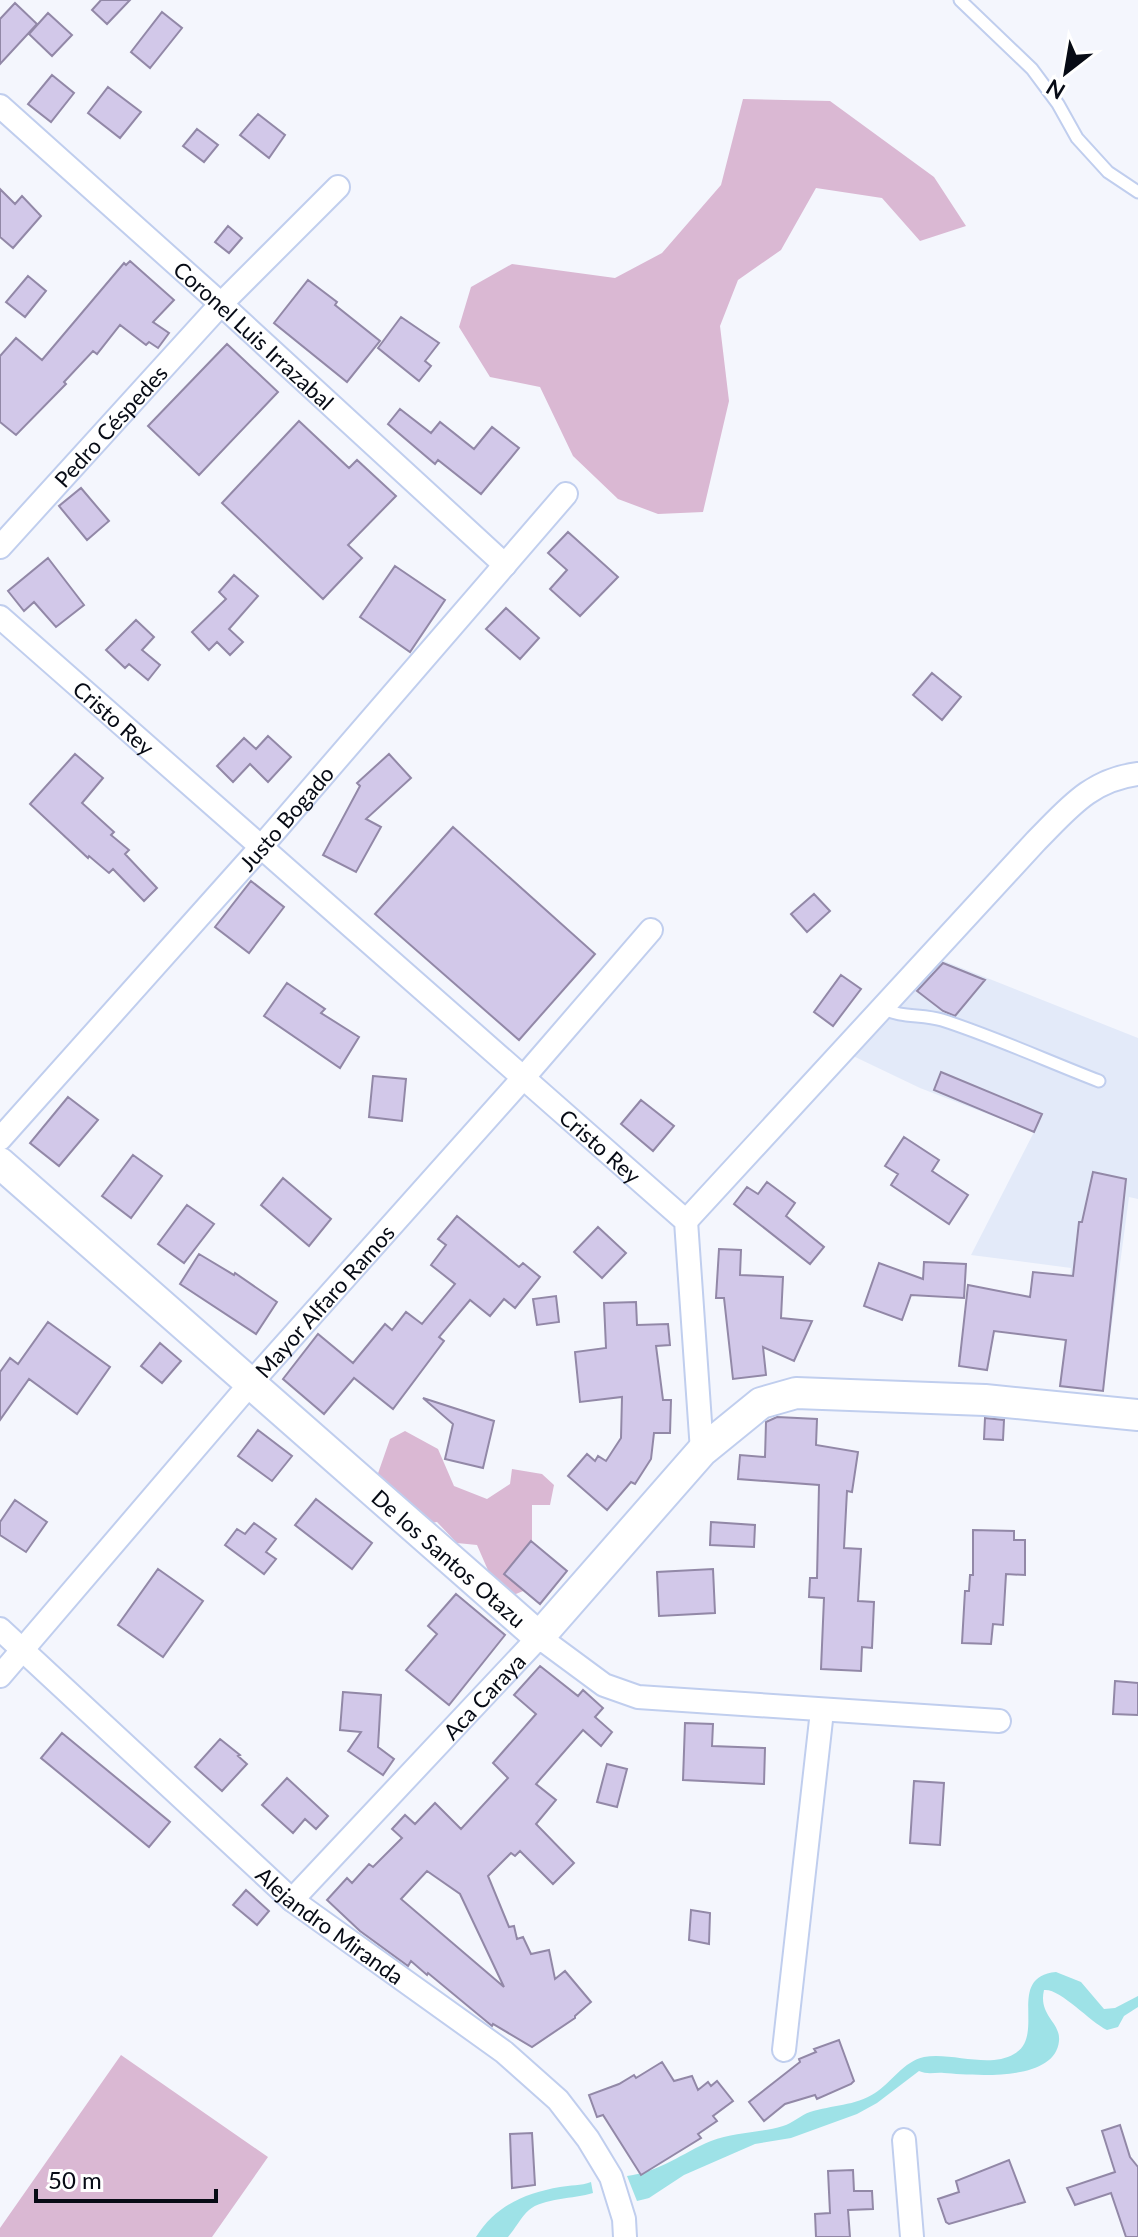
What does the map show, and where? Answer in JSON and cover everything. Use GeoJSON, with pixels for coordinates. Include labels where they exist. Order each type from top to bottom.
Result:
{"type":"FeatureCollection","features":[{"type":"Feature","properties":{"kind":"street","name":"Coronel Luis Irrazabal"},"geometry":{"type":"LineString","coordinates":[[0,106],[505,565]]}},
{"type":"Feature","properties":{"kind":"street","name":"Pedro Céspedes"},"geometry":{"type":"LineString","coordinates":[[0,547],[221,304],[338,187]]}},
{"type":"Feature","properties":{"kind":"street","name":"Justo Bogado"},"geometry":{"type":"LineString","coordinates":[[0,1139],[261,847],[566,494]]}},
{"type":"Feature","properties":{"kind":"street","name":"Cristo Rey"},"geometry":{"type":"LineString","coordinates":[[0,617],[686,1221]]}},
{"type":"Feature","properties":{"kind":"street"},"geometry":{"type":"LineString","coordinates":[[702,1451],[686,1221],[1083,793],[1108,781],[1138,774]]}},
{"type":"Feature","properties":{"kind":"street","name":"Mayor Alfaro Ramos"},"geometry":{"type":"LineString","coordinates":[[0,1676],[250,1384],[651,930]]}},
{"type":"Feature","properties":{"kind":"street","name":"De los Santos Otazu"},"geometry":{"type":"LineString","coordinates":[[0,1163],[539,1637],[604,1685],[638,1697],[999,1721]]}},
{"type":"Feature","properties":{"kind":"street"},"geometry":{"type":"LineString","coordinates":[[702,1451],[761,1403],[796,1393],[985,1400],[1138,1415]]}},
{"type":"Feature","properties":{"kind":"street","name":"Aca Caraya"},"geometry":{"type":"LineString","coordinates":[[292,1900],[539,1637],[702,1451]]}},
{"type":"Feature","properties":{"kind":"street","name":"Alejandro Miranda"},"geometry":{"type":"LineString","coordinates":[[0,1629],[292,1900],[504,2052],[558,2100],[588,2139],[611,2177],[624,2219],[625,2237]]}},
{"type":"Feature","properties":{"kind":"street"},"geometry":{"type":"LineString","coordinates":[[784,2050],[822,1711]]}},
{"type":"Feature","properties":{"kind":"street"},"geometry":{"type":"LineString","coordinates":[[904,2140],[912,2237]]}},
{"type":"Feature","properties":{"kind":"lane"},"geometry":{"type":"LineString","coordinates":[[960,0],[1032,69],[1058,104],[1077,138],[1108,172],[1138,192]]}},
{"type":"Feature","properties":{"kind":"lane"},"geometry":{"type":"LineString","coordinates":[[882,1008],[900,1015],[930,1016],[957,1025],[1099,1081]]}},
{"type":"Feature","properties":{"kind":"shaded area"},"geometry":{"type":"Polygon","coordinates":[[[743,99],[830,101],[934,177],[966,226],[920,241],[882,198],[816,188],[781,250],[738,280],[720,326],[729,401],[703,512],[658,514],[618,499],[573,456],[540,387],[490,377],[459,327],[471,287],[512,264],[615,278],[662,253],[721,185],[743,99]]]}},
{"type":"Feature","properties":{"kind":"shaded area"},"geometry":{"type":"Polygon","coordinates":[[[934,957],[1138,1038],[1138,1199],[1129,1197],[1103,1391],[1060,1386],[1071,1268],[971,1255],[1034,1132],[920,1088],[851,1055],[934,957]]]}},
{"type":"Feature","properties":{"kind":"shaded area"},"geometry":{"type":"Polygon","coordinates":[[[405,1431],[438,1449],[454,1486],[487,1499],[510,1484],[512,1469],[542,1474],[554,1485],[550,1505],[532,1505],[532,1565],[545,1582],[501,1600],[477,1545],[457,1543],[437,1522],[419,1525],[411,1504],[384,1501],[375,1482],[390,1439],[405,1431]]]}},
{"type":"Feature","properties":{"kind":"shaded area"},"geometry":{"type":"Polygon","coordinates":[[[121,2055],[268,2157],[212,2237],[0,2237],[0,2228],[121,2055]]]}},
{"type":"Feature","properties":{"kind":"water"},"geometry":{"type":"Polygon","coordinates":[[[1056,1972],[1081,1982],[1104,2009],[1115,2008],[1138,1996],[1138,2007],[1124,2016],[1118,2027],[1107,2030],[1066,1999],[1044,1990],[1044,2006],[1057,2029],[1059,2041],[1054,2055],[1043,2064],[1010,2074],[919,2071],[857,2114],[791,2138],[755,2144],[684,2175],[649,2198],[637,2201],[627,2176],[660,2166],[720,2138],[783,2126],[810,2112],[860,2100],[875,2093],[917,2059],[935,2056],[993,2060],[1014,2054],[1023,2046],[1027,2034],[1029,1995],[1033,1984],[1041,1976],[1056,1972]]]}},
{"type":"Feature","properties":{"kind":"water"},"geometry":{"type":"Polygon","coordinates":[[[591,2182],[593,2193],[535,2206],[523,2216],[508,2237],[476,2237],[492,2217],[523,2197],[591,2182]]]}},
{"type":"Feature","properties":{"kind":"building"},"geometry":{"type":"Polygon","coordinates":[[[101,0],[130,0],[107,24],[92,10],[101,0]]]}},
{"type":"Feature","properties":{"kind":"building"},"geometry":{"type":"Polygon","coordinates":[[[15,3],[37,24],[0,64],[0,19],[15,3]]]}},
{"type":"Feature","properties":{"kind":"building"},"geometry":{"type":"Polygon","coordinates":[[[162,12],[182,28],[150,68],[131,52],[162,12]]]}},
{"type":"Feature","properties":{"kind":"building"},"geometry":{"type":"Polygon","coordinates":[[[48,13],[72,35],[52,56],[29,34],[48,13]]]}},
{"type":"Feature","properties":{"kind":"building"},"geometry":{"type":"Polygon","coordinates":[[[52,75],[74,93],[51,122],[28,104],[52,75]]]}},
{"type":"Feature","properties":{"kind":"building"},"geometry":{"type":"Polygon","coordinates":[[[108,87],[141,112],[120,138],[88,113],[108,87]]]}},
{"type":"Feature","properties":{"kind":"building"},"geometry":{"type":"Polygon","coordinates":[[[258,114],[285,135],[269,158],[240,135],[258,114]]]}},
{"type":"Feature","properties":{"kind":"building"},"geometry":{"type":"Polygon","coordinates":[[[197,129],[218,145],[204,162],[183,146],[197,129]]]}},
{"type":"Feature","properties":{"kind":"building"},"geometry":{"type":"Polygon","coordinates":[[[0,189],[15,204],[22,196],[41,216],[13,248],[0,237],[0,189]]]}},
{"type":"Feature","properties":{"kind":"building"},"geometry":{"type":"Polygon","coordinates":[[[228,226],[242,238],[229,253],[215,242],[228,226]]]}},
{"type":"Feature","properties":{"kind":"building"},"geometry":{"type":"Polygon","coordinates":[[[130,261],[174,300],[153,322],[169,333],[158,348],[149,342],[146,345],[120,325],[97,354],[93,351],[16,435],[0,422],[0,356],[16,338],[42,360],[124,263],[126,265],[130,261]]]}},
{"type":"Feature","properties":{"kind":"building"},"geometry":{"type":"Polygon","coordinates":[[[28,276],[46,291],[25,317],[6,302],[28,276]]]}},
{"type":"Feature","properties":{"kind":"building"},"geometry":{"type":"Polygon","coordinates":[[[308,280],[380,341],[347,382],[274,323],[308,280]]]}},
{"type":"Feature","properties":{"kind":"building"},"geometry":{"type":"Polygon","coordinates":[[[401,317],[439,343],[425,361],[431,366],[419,381],[378,348],[401,317]]]}},
{"type":"Feature","properties":{"kind":"building"},"geometry":{"type":"Polygon","coordinates":[[[227,344],[278,392],[199,475],[148,426],[227,344]]]}},
{"type":"Feature","properties":{"kind":"building"},"geometry":{"type":"Polygon","coordinates":[[[400,409],[431,433],[440,422],[474,449],[492,427],[519,448],[481,494],[438,460],[435,464],[388,424],[400,409]]]}},
{"type":"Feature","properties":{"kind":"building"},"geometry":{"type":"Polygon","coordinates":[[[299,421],[349,468],[357,460],[396,496],[348,545],[362,558],[323,599],[222,503],[299,421]]]}},
{"type":"Feature","properties":{"kind":"building"},"geometry":{"type":"Polygon","coordinates":[[[81,488],[109,521],[87,540],[59,506],[81,488]]]}},
{"type":"Feature","properties":{"kind":"building"},"geometry":{"type":"Polygon","coordinates":[[[568,532],[618,577],[580,616],[550,589],[567,570],[548,553],[568,532]]]}},
{"type":"Feature","properties":{"kind":"building"},"geometry":{"type":"Polygon","coordinates":[[[48,558],[84,605],[56,627],[34,602],[24,611],[8,591],[48,558]]]}},
{"type":"Feature","properties":{"kind":"building"},"geometry":{"type":"Polygon","coordinates":[[[395,566],[445,600],[410,652],[360,617],[395,566]]]}},
{"type":"Feature","properties":{"kind":"building"},"geometry":{"type":"Polygon","coordinates":[[[234,575],[258,596],[229,629],[243,642],[230,655],[217,642],[209,650],[192,632],[226,599],[219,592],[234,575]]]}},
{"type":"Feature","properties":{"kind":"building"},"geometry":{"type":"Polygon","coordinates":[[[506,608],[539,638],[520,659],[486,629],[506,608]]]}},
{"type":"Feature","properties":{"kind":"building"},"geometry":{"type":"Polygon","coordinates":[[[136,620],[154,637],[142,650],[160,665],[148,680],[129,664],[125,668],[106,650],[136,620]]]}},
{"type":"Feature","properties":{"kind":"building"},"geometry":{"type":"Polygon","coordinates":[[[932,673],[961,697],[942,720],[913,695],[932,673]]]}},
{"type":"Feature","properties":{"kind":"building"},"geometry":{"type":"Polygon","coordinates":[[[268,736],[291,757],[268,782],[250,764],[233,782],[217,766],[244,738],[256,749],[268,736]]]}},
{"type":"Feature","properties":{"kind":"building"},"geometry":{"type":"Polygon","coordinates":[[[75,754],[103,778],[82,803],[114,832],[111,835],[129,850],[125,854],[157,888],[144,901],[113,869],[109,873],[88,858],[30,804],[75,754]]]}},
{"type":"Feature","properties":{"kind":"building"},"geometry":{"type":"Polygon","coordinates":[[[389,754],[411,778],[366,819],[381,827],[356,872],[323,855],[360,786],[357,783],[389,754]]]}},
{"type":"Feature","properties":{"kind":"building"},"geometry":{"type":"Polygon","coordinates":[[[453,827],[595,954],[519,1040],[375,914],[453,827]]]}},
{"type":"Feature","properties":{"kind":"building"},"geometry":{"type":"Polygon","coordinates":[[[251,881],[284,907],[249,953],[215,927],[251,881]]]}},
{"type":"Feature","properties":{"kind":"building"},"geometry":{"type":"Polygon","coordinates":[[[814,894],[830,911],[807,932],[791,914],[814,894]]]}},
{"type":"Feature","properties":{"kind":"building"},"geometry":{"type":"Polygon","coordinates":[[[943,963],[985,980],[955,1016],[943,1011],[917,991],[943,963]]]}},
{"type":"Feature","properties":{"kind":"building"},"geometry":{"type":"Polygon","coordinates":[[[841,975],[861,989],[833,1026],[814,1012],[841,975]]]}},
{"type":"Feature","properties":{"kind":"building"},"geometry":{"type":"Polygon","coordinates":[[[287,983],[325,1009],[321,1013],[359,1037],[340,1068],[264,1016],[287,983]]]}},
{"type":"Feature","properties":{"kind":"building"},"geometry":{"type":"Polygon","coordinates":[[[941,1072],[1042,1114],[1034,1132],[934,1090],[941,1072]]]}},
{"type":"Feature","properties":{"kind":"building"},"geometry":{"type":"Polygon","coordinates":[[[373,1076],[406,1079],[402,1121],[369,1117],[373,1076]]]}},
{"type":"Feature","properties":{"kind":"building"},"geometry":{"type":"Polygon","coordinates":[[[68,1097],[98,1120],[59,1166],[30,1143],[68,1097]]]}},
{"type":"Feature","properties":{"kind":"building"},"geometry":{"type":"Polygon","coordinates":[[[641,1100],[674,1126],[653,1151],[621,1124],[641,1100]]]}},
{"type":"Feature","properties":{"kind":"building"},"geometry":{"type":"Polygon","coordinates":[[[904,1137],[939,1160],[932,1171],[968,1195],[949,1224],[891,1185],[898,1174],[885,1166],[904,1137]]]}},
{"type":"Feature","properties":{"kind":"building"},"geometry":{"type":"Polygon","coordinates":[[[133,1155],[162,1176],[131,1218],[102,1196],[133,1155]]]}},
{"type":"Feature","properties":{"kind":"building"},"geometry":{"type":"Polygon","coordinates":[[[1093,1172],[1126,1179],[1103,1391],[1060,1386],[1066,1340],[994,1331],[987,1370],[959,1366],[968,1285],[1030,1297],[1033,1272],[1073,1276],[1079,1222],[1082,1222],[1093,1172]]]}},
{"type":"Feature","properties":{"kind":"building"},"geometry":{"type":"Polygon","coordinates":[[[283,1178],[331,1219],[309,1246],[261,1205],[283,1178]]]}},
{"type":"Feature","properties":{"kind":"building"},"geometry":{"type":"Polygon","coordinates":[[[767,1182],[795,1203],[786,1216],[824,1247],[810,1264],[734,1204],[747,1187],[758,1194],[767,1182]]]}},
{"type":"Feature","properties":{"kind":"building"},"geometry":{"type":"Polygon","coordinates":[[[187,1205],[214,1224],[184,1263],[158,1244],[187,1205]]]}},
{"type":"Feature","properties":{"kind":"building"},"geometry":{"type":"Polygon","coordinates":[[[457,1216],[519,1267],[523,1263],[540,1277],[515,1308],[504,1299],[490,1316],[470,1300],[439,1337],[444,1341],[393,1409],[354,1378],[324,1414],[283,1379],[318,1334],[353,1363],[385,1324],[392,1330],[406,1312],[422,1324],[455,1284],[431,1265],[446,1245],[438,1239],[457,1216]]]}},
{"type":"Feature","properties":{"kind":"building"},"geometry":{"type":"Polygon","coordinates":[[[598,1227],[626,1253],[602,1278],[574,1252],[598,1227]]]}},
{"type":"Feature","properties":{"kind":"building"},"geometry":{"type":"Polygon","coordinates":[[[719,1249],[741,1250],[740,1275],[783,1277],[781,1318],[812,1321],[794,1361],[763,1347],[766,1375],[733,1379],[724,1298],[716,1298],[719,1249]]]}},
{"type":"Feature","properties":{"kind":"building"},"geometry":{"type":"Polygon","coordinates":[[[199,1254],[235,1273],[277,1302],[256,1334],[180,1284],[199,1254]]]}},
{"type":"Feature","properties":{"kind":"building"},"geometry":{"type":"Polygon","coordinates":[[[924,1262],[966,1264],[964,1298],[911,1295],[902,1320],[864,1306],[879,1263],[923,1279],[924,1262]]]}},
{"type":"Feature","properties":{"kind":"building"},"geometry":{"type":"Polygon","coordinates":[[[556,1296],[559,1322],[537,1325],[533,1299],[556,1296]]]}},
{"type":"Feature","properties":{"kind":"building"},"geometry":{"type":"Polygon","coordinates":[[[636,1302],[637,1325],[668,1324],[670,1345],[656,1346],[663,1400],[671,1400],[670,1433],[654,1433],[651,1459],[635,1484],[631,1482],[607,1510],[568,1476],[587,1454],[595,1461],[598,1456],[606,1461],[621,1438],[622,1397],[580,1402],[575,1352],[606,1348],[604,1303],[636,1302]]]}},
{"type":"Feature","properties":{"kind":"building"},"geometry":{"type":"Polygon","coordinates":[[[48,1322],[110,1367],[77,1414],[29,1379],[0,1420],[0,1372],[10,1358],[18,1364],[48,1322]]]}},
{"type":"Feature","properties":{"kind":"building"},"geometry":{"type":"Polygon","coordinates":[[[160,1343],[181,1361],[162,1383],[141,1366],[160,1343]]]}},
{"type":"Feature","properties":{"kind":"building"},"geometry":{"type":"Polygon","coordinates":[[[423,1398],[494,1421],[483,1468],[445,1459],[453,1424],[423,1398]]]}},
{"type":"Feature","properties":{"kind":"building"},"geometry":{"type":"Polygon","coordinates":[[[777,1417],[817,1419],[816,1445],[858,1452],[852,1492],[847,1491],[844,1548],[861,1549],[858,1601],[874,1602],[872,1648],[862,1647],[861,1671],[821,1669],[824,1598],[809,1597],[810,1578],[817,1578],[819,1485],[738,1479],[740,1455],[765,1457],[766,1422],[777,1417]]]}},
{"type":"Feature","properties":{"kind":"building"},"geometry":{"type":"Polygon","coordinates":[[[985,1418],[1004,1420],[1003,1440],[984,1439],[985,1418]]]}},
{"type":"Feature","properties":{"kind":"building"},"geometry":{"type":"Polygon","coordinates":[[[258,1430],[292,1456],[272,1481],[238,1456],[258,1430]]]}},
{"type":"Feature","properties":{"kind":"building"},"geometry":{"type":"Polygon","coordinates":[[[316,1499],[372,1543],[352,1569],[295,1525],[316,1499]]]}},
{"type":"Feature","properties":{"kind":"building"},"geometry":{"type":"Polygon","coordinates":[[[15,1500],[47,1522],[26,1552],[0,1535],[0,1522],[15,1500]]]}},
{"type":"Feature","properties":{"kind":"building"},"geometry":{"type":"Polygon","coordinates":[[[711,1522],[755,1525],[754,1547],[710,1545],[711,1522]]]}},
{"type":"Feature","properties":{"kind":"building"},"geometry":{"type":"Polygon","coordinates":[[[254,1523],[276,1539],[266,1552],[276,1559],[264,1574],[225,1545],[237,1529],[245,1534],[254,1523]]]}},
{"type":"Feature","properties":{"kind":"building"},"geometry":{"type":"Polygon","coordinates":[[[973,1530],[1014,1531],[1014,1540],[1025,1540],[1025,1575],[1006,1574],[1003,1625],[993,1624],[991,1644],[962,1643],[965,1591],[969,1591],[970,1575],[973,1575],[973,1530]]]}},
{"type":"Feature","properties":{"kind":"building"},"geometry":{"type":"Polygon","coordinates":[[[531,1541],[567,1571],[540,1604],[504,1574],[531,1541]]]}},
{"type":"Feature","properties":{"kind":"building"},"geometry":{"type":"Polygon","coordinates":[[[158,1569],[203,1601],[163,1657],[118,1625],[158,1569]]]}},
{"type":"Feature","properties":{"kind":"building"},"geometry":{"type":"Polygon","coordinates":[[[713,1569],[715,1613],[659,1616],[657,1572],[713,1569]]]}},
{"type":"Feature","properties":{"kind":"building"},"geometry":{"type":"Polygon","coordinates":[[[456,1594],[505,1635],[449,1705],[406,1670],[437,1634],[428,1626],[456,1594]]]}},
{"type":"Feature","properties":{"kind":"building"},"geometry":{"type":"Polygon","coordinates":[[[540,1666],[578,1696],[583,1690],[603,1708],[595,1717],[612,1732],[601,1746],[583,1730],[536,1784],[556,1800],[536,1824],[574,1863],[553,1884],[520,1851],[515,1856],[511,1853],[488,1876],[509,1927],[514,1926],[517,1939],[523,1937],[531,1954],[549,1950],[555,1979],[565,1971],[591,2002],[575,2018],[532,2047],[492,2026],[411,1961],[408,1966],[360,1931],[327,1900],[347,1878],[352,1883],[369,1864],[373,1867],[402,1838],[392,1829],[405,1815],[415,1824],[435,1803],[461,1829],[508,1778],[493,1763],[536,1714],[514,1695],[540,1666]],[[427,1871],[401,1899],[504,1987],[460,1894],[427,1871]]]}},
{"type":"Feature","properties":{"kind":"building"},"geometry":{"type":"Polygon","coordinates":[[[1115,1681],[1138,1683],[1138,1715],[1113,1714],[1115,1681]]]}},
{"type":"Feature","properties":{"kind":"building"},"geometry":{"type":"Polygon","coordinates":[[[343,1692],[381,1695],[378,1747],[394,1759],[383,1775],[348,1751],[361,1732],[340,1730],[343,1692]]]}},
{"type":"Feature","properties":{"kind":"building"},"geometry":{"type":"Polygon","coordinates":[[[685,1723],[713,1724],[712,1746],[765,1748],[764,1784],[683,1780],[685,1723]]]}},
{"type":"Feature","properties":{"kind":"building"},"geometry":{"type":"Polygon","coordinates":[[[62,1733],[170,1822],[149,1847],[41,1758],[62,1733]]]}},
{"type":"Feature","properties":{"kind":"building"},"geometry":{"type":"Polygon","coordinates":[[[220,1739],[247,1764],[222,1791],[195,1767],[220,1739]]]}},
{"type":"Feature","properties":{"kind":"building"},"geometry":{"type":"Polygon","coordinates":[[[607,1764],[627,1769],[617,1807],[597,1802],[607,1764]]]}},
{"type":"Feature","properties":{"kind":"building"},"geometry":{"type":"Polygon","coordinates":[[[287,1778],[328,1816],[316,1829],[305,1819],[293,1833],[262,1805],[287,1778]]]}},
{"type":"Feature","properties":{"kind":"building"},"geometry":{"type":"Polygon","coordinates":[[[914,1781],[944,1783],[940,1845],[910,1843],[914,1781]]]}},
{"type":"Feature","properties":{"kind":"building"},"geometry":{"type":"Polygon","coordinates":[[[246,1890],[269,1911],[257,1925],[233,1905],[246,1890]]]}},
{"type":"Feature","properties":{"kind":"building"},"geometry":{"type":"Polygon","coordinates":[[[691,1910],[710,1913],[709,1944],[689,1940],[691,1910]]]}},
{"type":"Feature","properties":{"kind":"building"},"geometry":{"type":"Polygon","coordinates":[[[839,2040],[854,2081],[817,2099],[815,2095],[785,2104],[764,2121],[749,2102],[800,2062],[799,2059],[816,2052],[814,2049],[839,2040]]]}},
{"type":"Feature","properties":{"kind":"building"},"geometry":{"type":"Polygon","coordinates":[[[662,2062],[674,2081],[692,2076],[698,2090],[708,2082],[711,2086],[717,2081],[733,2101],[713,2116],[717,2121],[698,2134],[701,2138],[641,2175],[603,2115],[597,2117],[589,2095],[634,2075],[636,2078],[662,2062]]]}},
{"type":"Feature","properties":{"kind":"building"},"geometry":{"type":"Polygon","coordinates":[[[1120,2125],[1130,2157],[1138,2167],[1138,2237],[1126,2237],[1111,2193],[1075,2205],[1067,2188],[1115,2172],[1102,2131],[1120,2125]]]}},
{"type":"Feature","properties":{"kind":"building"},"geometry":{"type":"Polygon","coordinates":[[[532,2133],[535,2185],[512,2188],[510,2134],[532,2133]]]}},
{"type":"Feature","properties":{"kind":"building"},"geometry":{"type":"Polygon","coordinates":[[[1009,2160],[1025,2202],[949,2224],[946,2222],[938,2199],[959,2192],[956,2181],[1009,2160]]]}},
{"type":"Feature","properties":{"kind":"building"},"geometry":{"type":"Polygon","coordinates":[[[853,2170],[854,2191],[872,2191],[873,2209],[848,2210],[850,2237],[816,2237],[815,2214],[830,2213],[828,2171],[853,2170]]]}}]}
